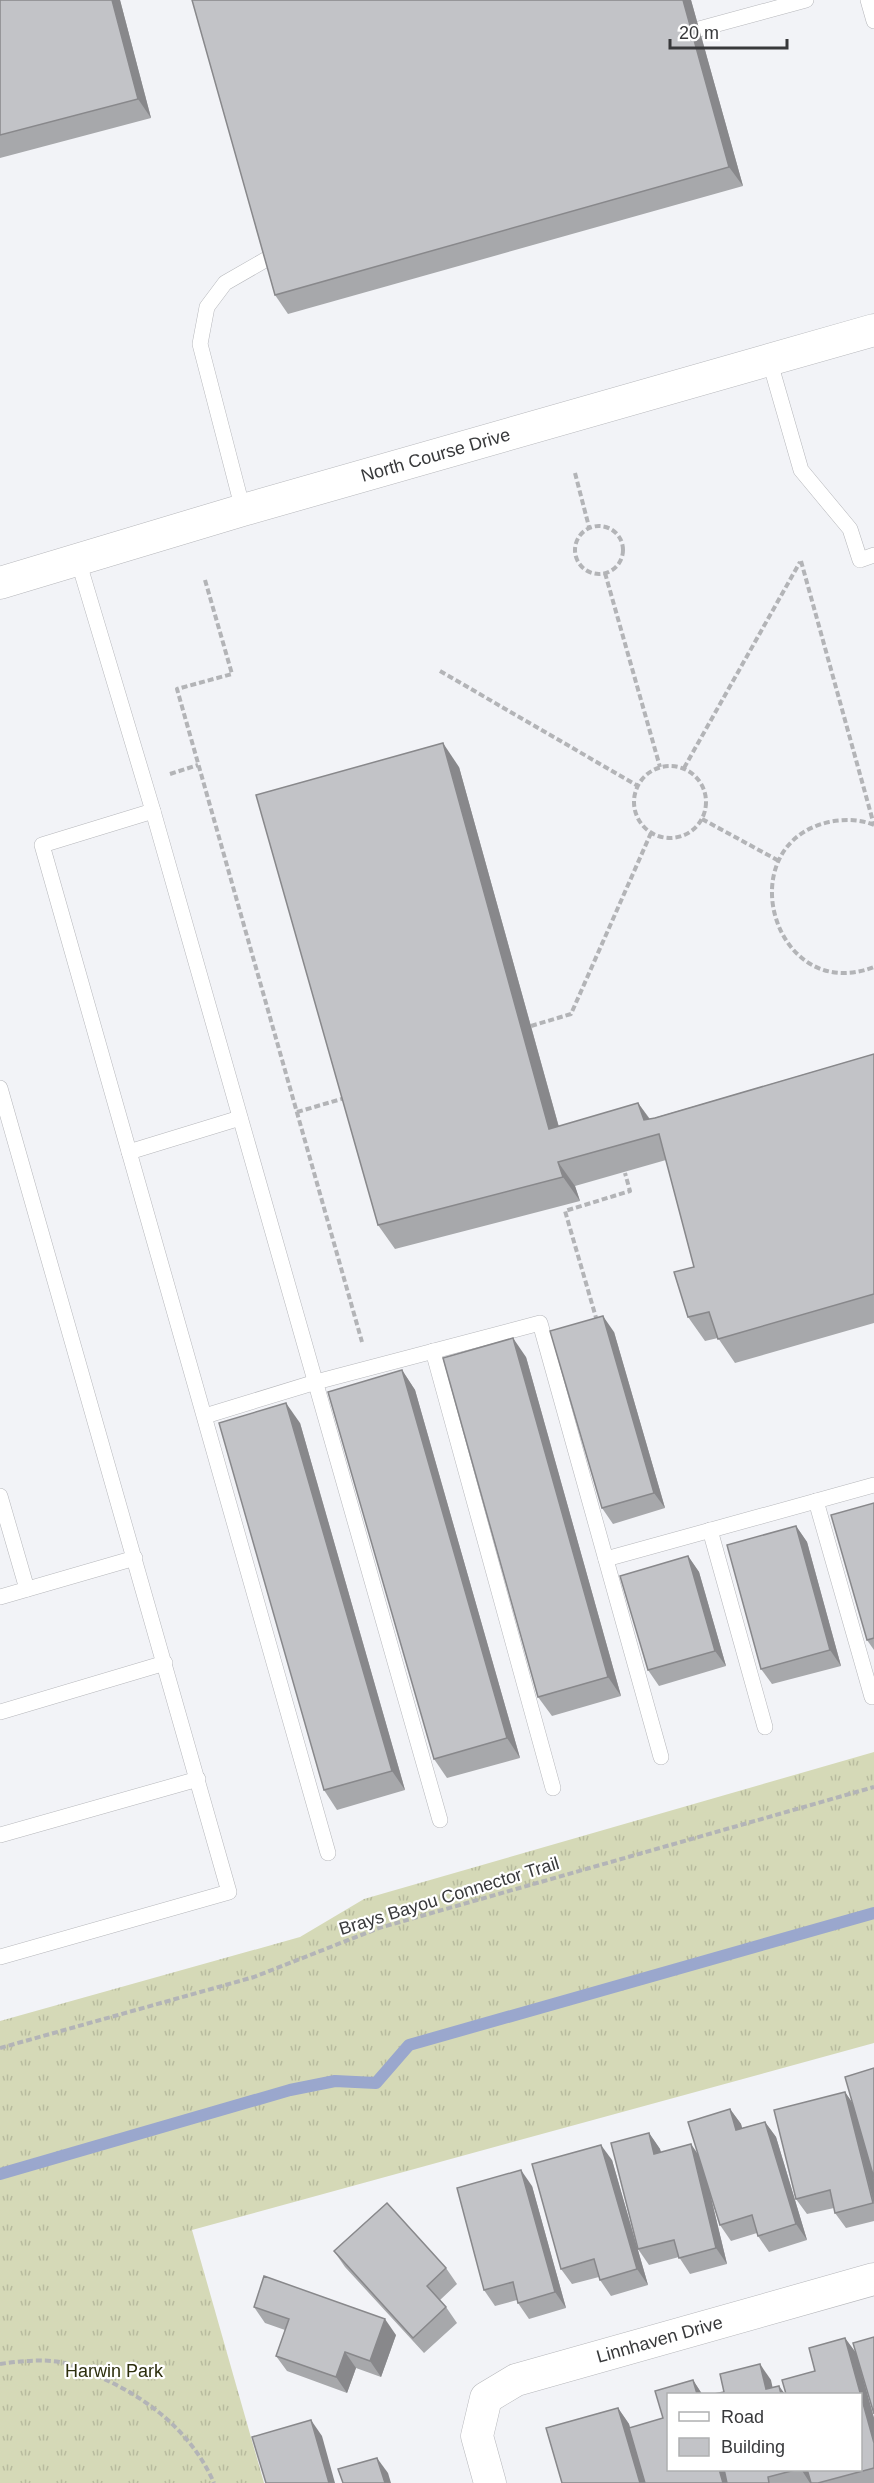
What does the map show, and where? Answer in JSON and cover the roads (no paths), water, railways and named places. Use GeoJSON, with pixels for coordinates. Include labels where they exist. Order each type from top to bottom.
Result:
{"type":"FeatureCollection","features":[{"type":"Feature","properties":{"kind":"street","name":"North Course Drive"},"geometry":{"type":"LineString","coordinates":[[0,583],[243,510],[874,330]]}},
{"type":"Feature","properties":{"kind":"street","name":"Linnhaven Drive"},"geometry":{"type":"LineString","coordinates":[[490,2483],[477,2436],[486,2398],[516,2380],[874,2279]]}},
{"type":"Feature","properties":{"kind":"lane"},"geometry":{"type":"LineString","coordinates":[[699,29],[806,0]]}},
{"type":"Feature","properties":{"kind":"lane"},"geometry":{"type":"LineString","coordinates":[[868,0],[874,21]]}},
{"type":"Feature","properties":{"kind":"lane"},"geometry":{"type":"LineString","coordinates":[[243,510],[200,344],[207,307],[225,283],[272,256]]}},
{"type":"Feature","properties":{"kind":"lane"},"geometry":{"type":"LineString","coordinates":[[769,359],[801,470],[850,529],[860,560],[874,555]]}},
{"type":"Feature","properties":{"kind":"lane"},"geometry":{"type":"LineString","coordinates":[[78,560],[153,811],[440,1820]]}},
{"type":"Feature","properties":{"kind":"lane"},"geometry":{"type":"LineString","coordinates":[[153,811],[42,845],[328,1853]]}},
{"type":"Feature","properties":{"kind":"lane"},"geometry":{"type":"LineString","coordinates":[[0,1088],[5,1122],[135,1558],[229,1892],[0,1957]]}},
{"type":"Feature","properties":{"kind":"lane"},"geometry":{"type":"LineString","coordinates":[[129,1152],[240,1118]]}},
{"type":"Feature","properties":{"kind":"lane"},"geometry":{"type":"LineString","coordinates":[[204,1416],[316,1382],[540,1323],[661,1757]]}},
{"type":"Feature","properties":{"kind":"lane"},"geometry":{"type":"LineString","coordinates":[[433,1351],[553,1788]]}},
{"type":"Feature","properties":{"kind":"lane"},"geometry":{"type":"LineString","coordinates":[[606,1559],[874,1485]]}},
{"type":"Feature","properties":{"kind":"lane"},"geometry":{"type":"LineString","coordinates":[[0,1496],[27,1589]]}},
{"type":"Feature","properties":{"kind":"lane"},"geometry":{"type":"LineString","coordinates":[[816,1501],[872,1697]]}},
{"type":"Feature","properties":{"kind":"lane"},"geometry":{"type":"LineString","coordinates":[[710,1530],[765,1727]]}},
{"type":"Feature","properties":{"kind":"lane"},"geometry":{"type":"LineString","coordinates":[[0,1597],[135,1558]]}},
{"type":"Feature","properties":{"kind":"lane"},"geometry":{"type":"LineString","coordinates":[[0,1712],[165,1664]]}},
{"type":"Feature","properties":{"kind":"lane"},"geometry":{"type":"LineString","coordinates":[[0,1835],[198,1779]]}},
{"type":"Feature","properties":{"kind":"waterway"},"geometry":{"type":"LineString","coordinates":[[0,2174],[290,2090],[335,2081],[376,2083],[409,2045],[874,1913]]}},
{"type":"Feature","properties":{"kind":"park label","name":"Harwin Park"},"geometry":{"type":"Point","coordinates":[114,2371]}}]}
